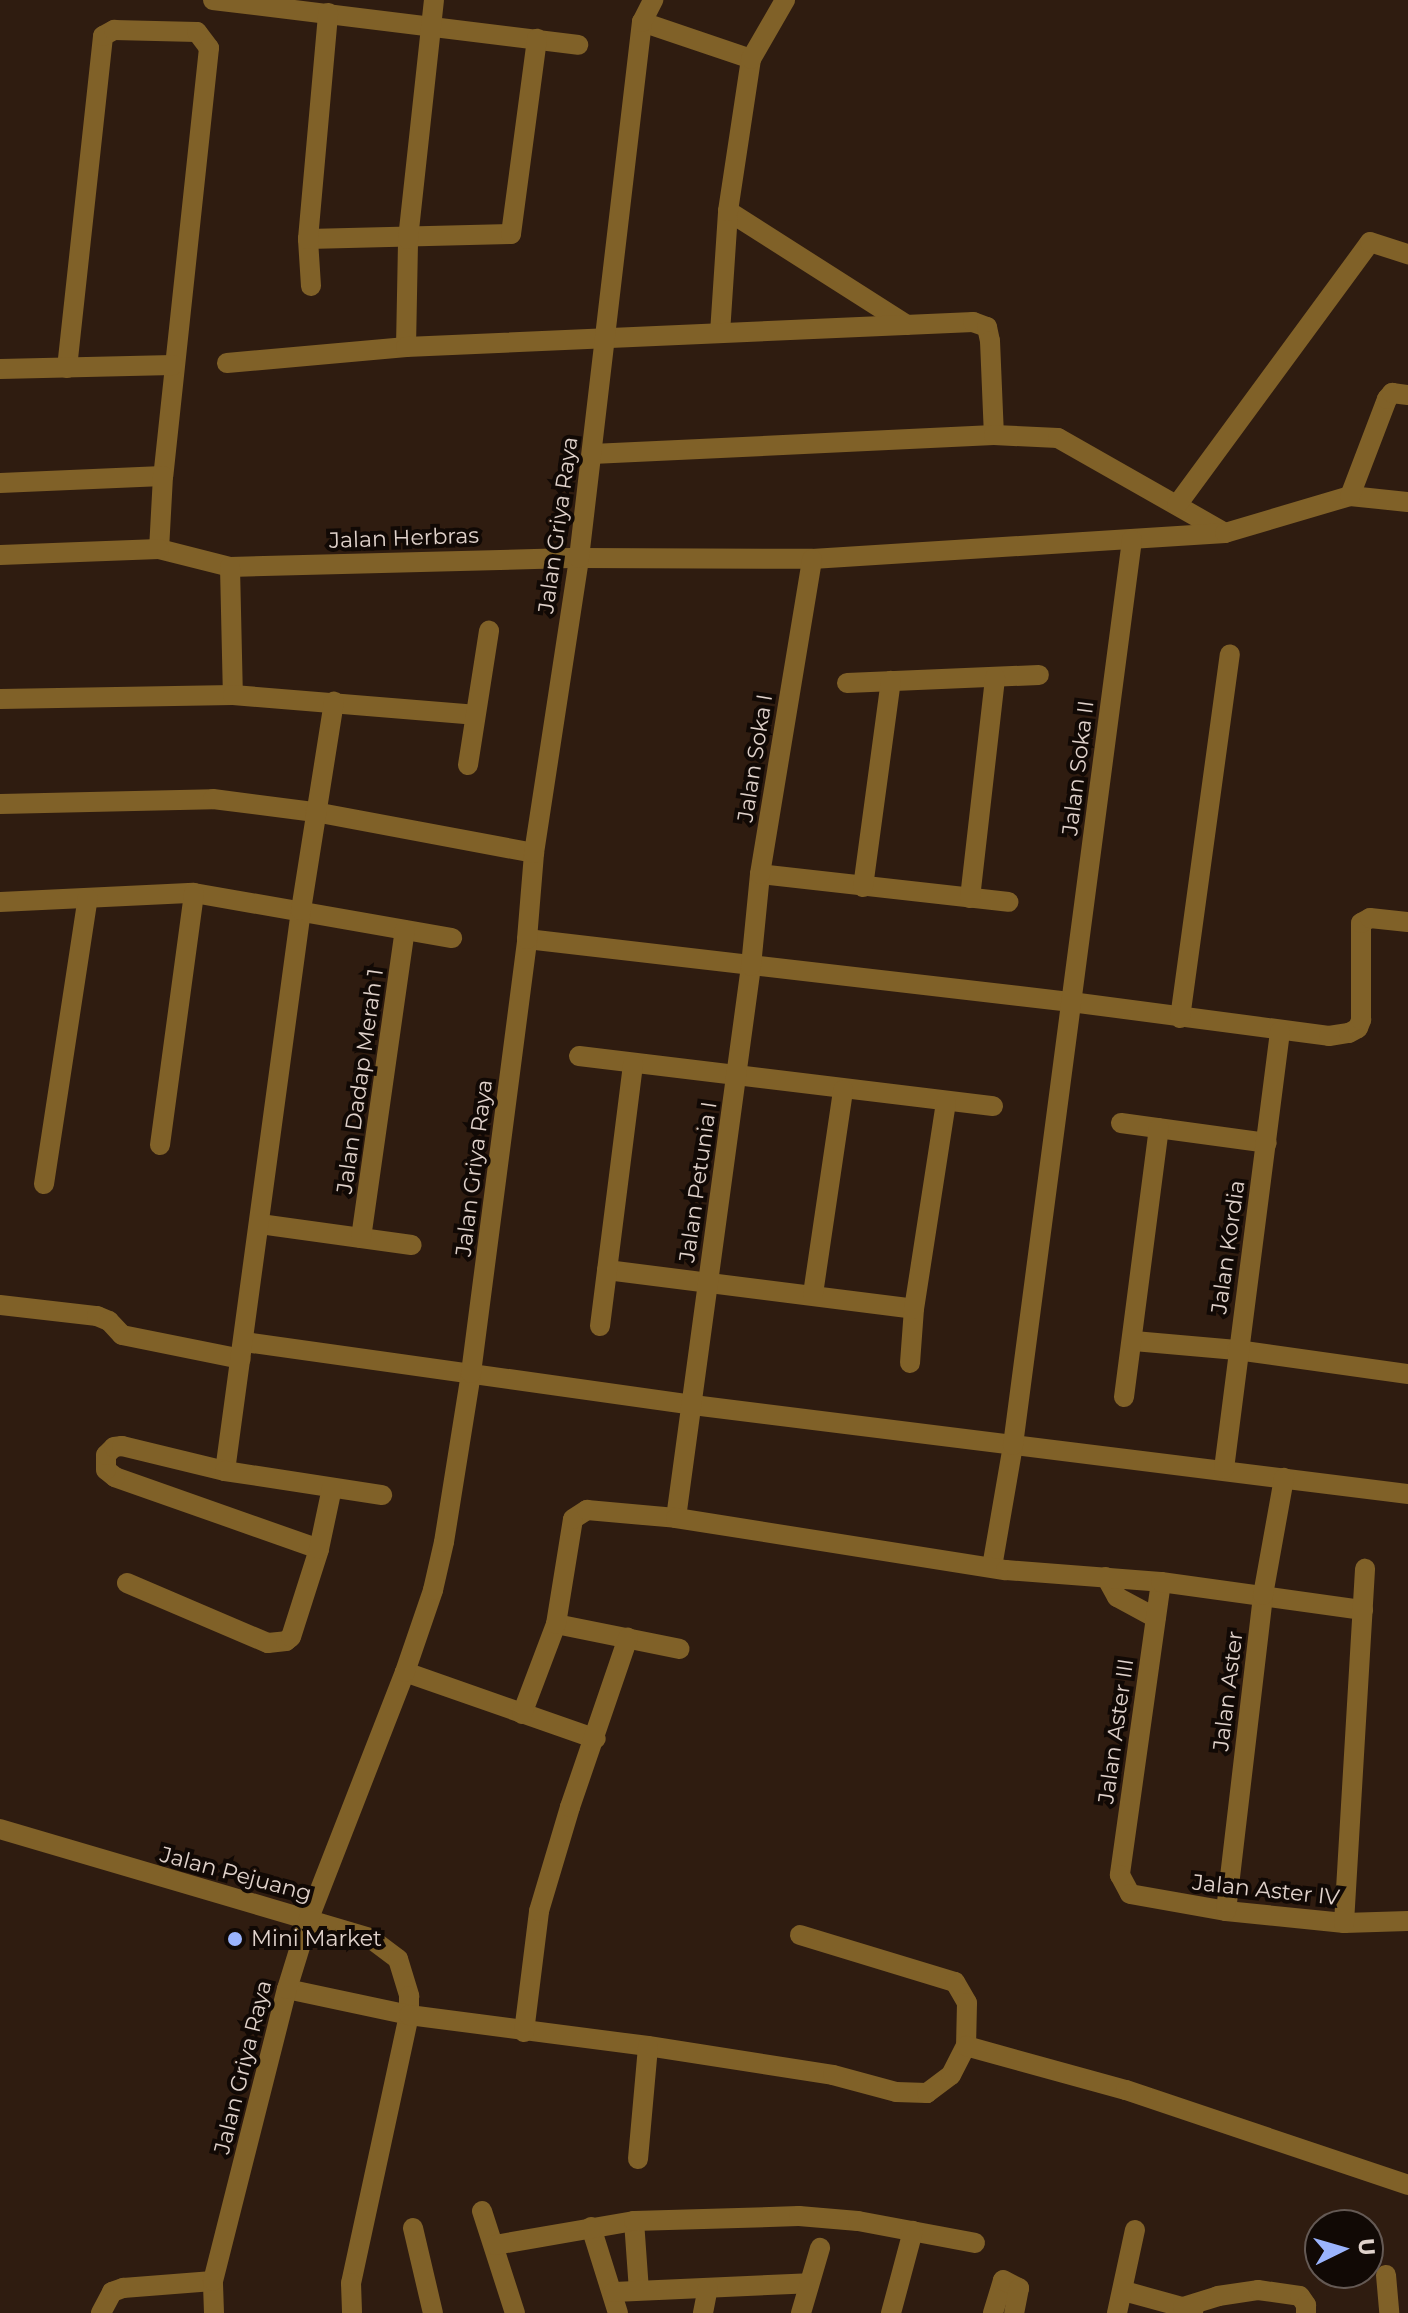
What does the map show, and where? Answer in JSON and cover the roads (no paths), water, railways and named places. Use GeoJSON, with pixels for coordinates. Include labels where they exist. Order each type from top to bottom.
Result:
{"type":"FeatureCollection","features":[{"type":"Feature","properties":{"kind":"street"},"geometry":{"type":"LineString","coordinates":[[213,0],[578,45]]}},
{"type":"Feature","properties":{"kind":"street"},"geometry":{"type":"LineString","coordinates":[[406,347],[408,239],[434,0]]}},
{"type":"Feature","properties":{"kind":"street","name":"Jalan Griya Raya"},"geometry":{"type":"LineString","coordinates":[[214,2313],[213,2281],[287,1989],[309,1918],[405,1672],[444,1542],[471,1373],[527,939],[534,853],[579,558],[642,22],[653,0]]}},
{"type":"Feature","properties":{"kind":"street"},"geometry":{"type":"LineString","coordinates":[[720,333],[728,211],[751,59],[785,0]]}},
{"type":"Feature","properties":{"kind":"street"},"geometry":{"type":"LineString","coordinates":[[311,286],[308,239],[328,13]]}},
{"type":"Feature","properties":{"kind":"street"},"geometry":{"type":"LineString","coordinates":[[642,22],[751,59]]}},
{"type":"Feature","properties":{"kind":"street"},"geometry":{"type":"LineString","coordinates":[[67,368],[103,36],[114,30],[197,32],[209,48],[173,365],[159,549]]}},
{"type":"Feature","properties":{"kind":"street"},"geometry":{"type":"LineString","coordinates":[[308,239],[408,239],[511,234],[537,39]]}},
{"type":"Feature","properties":{"kind":"street"},"geometry":{"type":"LineString","coordinates":[[728,211],[907,325]]}},
{"type":"Feature","properties":{"kind":"street"},"geometry":{"type":"LineString","coordinates":[[1177,505],[1370,242],[1408,254]]}},
{"type":"Feature","properties":{"kind":"street"},"geometry":{"type":"LineString","coordinates":[[227,363],[406,347],[973,322],[987,327],[990,341],[994,435]]}},
{"type":"Feature","properties":{"kind":"street"},"geometry":{"type":"LineString","coordinates":[[0,369],[173,365]]}},
{"type":"Feature","properties":{"kind":"street"},"geometry":{"type":"LineString","coordinates":[[1408,395],[1392,393],[1387,399],[1350,496],[1408,502]]}},
{"type":"Feature","properties":{"kind":"street"},"geometry":{"type":"LineString","coordinates":[[592,454],[994,435],[1065,440],[1225,533]]}},
{"type":"Feature","properties":{"kind":"street"},"geometry":{"type":"LineString","coordinates":[[0,483],[163,476]]}},
{"type":"Feature","properties":{"kind":"street","name":"Jalan Herbras"},"geometry":{"type":"LineString","coordinates":[[0,555],[159,549],[230,567],[579,558],[812,559],[1225,533],[1350,496]]}},
{"type":"Feature","properties":{"kind":"street","name":"Jalan Soka II"},"geometry":{"type":"LineString","coordinates":[[992,1567],[1013,1445],[1132,540]]}},
{"type":"Feature","properties":{"kind":"street","name":"Jalan Soka I"},"geometry":{"type":"LineString","coordinates":[[751,966],[760,874],[812,559]]}},
{"type":"Feature","properties":{"kind":"street"},"geometry":{"type":"LineString","coordinates":[[230,567],[233,695]]}},
{"type":"Feature","properties":{"kind":"street"},"geometry":{"type":"LineString","coordinates":[[468,765],[489,631]]}},
{"type":"Feature","properties":{"kind":"street"},"geometry":{"type":"LineString","coordinates":[[1180,1018],[1230,654]]}},
{"type":"Feature","properties":{"kind":"street"},"geometry":{"type":"LineString","coordinates":[[847,683],[1039,675]]}},
{"type":"Feature","properties":{"kind":"street"},"geometry":{"type":"LineString","coordinates":[[970,898],[995,677]]}},
{"type":"Feature","properties":{"kind":"street"},"geometry":{"type":"LineString","coordinates":[[863,887],[891,681]]}},
{"type":"Feature","properties":{"kind":"street"},"geometry":{"type":"LineString","coordinates":[[0,699],[233,695],[474,715]]}},
{"type":"Feature","properties":{"kind":"street"},"geometry":{"type":"LineString","coordinates":[[225,1471],[301,910],[334,702]]}},
{"type":"Feature","properties":{"kind":"street"},"geometry":{"type":"LineString","coordinates":[[0,804],[213,799],[315,812],[534,853]]}},
{"type":"Feature","properties":{"kind":"street"},"geometry":{"type":"LineString","coordinates":[[760,874],[1008,902]]}},
{"type":"Feature","properties":{"kind":"street"},"geometry":{"type":"LineString","coordinates":[[160,1145],[194,893]]}},
{"type":"Feature","properties":{"kind":"street"},"geometry":{"type":"LineString","coordinates":[[0,902],[194,893],[452,938]]}},
{"type":"Feature","properties":{"kind":"street"},"geometry":{"type":"LineString","coordinates":[[44,1184],[88,898]]}},
{"type":"Feature","properties":{"kind":"street"},"geometry":{"type":"LineString","coordinates":[[527,939],[1071,1002],[1280,1032],[1329,1036],[1358,1028],[1361,923],[1370,918],[1408,922]]}},
{"type":"Feature","properties":{"kind":"street","name":"Jalan Dadap Merah 1"},"geometry":{"type":"LineString","coordinates":[[361,1238],[405,930]]}},
{"type":"Feature","properties":{"kind":"street","name":"Jalan Petunia I"},"geometry":{"type":"LineString","coordinates":[[676,1518],[751,966]]}},
{"type":"Feature","properties":{"kind":"street","name":"Jalan Kordia"},"geometry":{"type":"LineString","coordinates":[[1224,1469],[1280,1032]]}},
{"type":"Feature","properties":{"kind":"street"},"geometry":{"type":"LineString","coordinates":[[579,1056],[993,1106]]}},
{"type":"Feature","properties":{"kind":"street"},"geometry":{"type":"LineString","coordinates":[[600,1326],[633,1064]]}},
{"type":"Feature","properties":{"kind":"street"},"geometry":{"type":"LineString","coordinates":[[813,1294],[843,1090]]}},
{"type":"Feature","properties":{"kind":"street"},"geometry":{"type":"LineString","coordinates":[[910,1363],[914,1309],[946,1102]]}},
{"type":"Feature","properties":{"kind":"street"},"geometry":{"type":"LineString","coordinates":[[1121,1123],[1267,1143]]}},
{"type":"Feature","properties":{"kind":"street"},"geometry":{"type":"LineString","coordinates":[[1124,1397],[1134,1341],[1159,1128]]}},
{"type":"Feature","properties":{"kind":"street"},"geometry":{"type":"LineString","coordinates":[[260,1224],[412,1245]]}},
{"type":"Feature","properties":{"kind":"street"},"geometry":{"type":"LineString","coordinates":[[607,1270],[914,1309]]}},
{"type":"Feature","properties":{"kind":"street"},"geometry":{"type":"LineString","coordinates":[[0,1305],[97,1316],[109,1321],[122,1335],[471,1373],[693,1405],[1408,1494]]}},
{"type":"Feature","properties":{"kind":"street"},"geometry":{"type":"LineString","coordinates":[[1134,1341],[1237,1350],[1408,1374]]}},
{"type":"Feature","properties":{"kind":"street"},"geometry":{"type":"LineString","coordinates":[[319,1549],[115,1477],[109,1474],[105,1465],[110,1449],[122,1446],[225,1471],[382,1495]]}},
{"type":"Feature","properties":{"kind":"street","name":"Jalan Aster"},"geometry":{"type":"LineString","coordinates":[[1226,1911],[1263,1595],[1284,1478]]}},
{"type":"Feature","properties":{"kind":"street"},"geometry":{"type":"LineString","coordinates":[[127,1583],[276,1644],[291,1637],[319,1549],[332,1488]]}},
{"type":"Feature","properties":{"kind":"street"},"geometry":{"type":"LineString","coordinates":[[522,1714],[556,1624],[575,1514],[587,1510],[676,1518],[992,1567],[1161,1582],[1363,1610]]}},
{"type":"Feature","properties":{"kind":"street"},"geometry":{"type":"LineString","coordinates":[[1344,1923],[1365,1569]]}},
{"type":"Feature","properties":{"kind":"street"},"geometry":{"type":"LineString","coordinates":[[1106,1577],[1117,1597],[1156,1618]]}},
{"type":"Feature","properties":{"kind":"street","name":"Jalan Aster III"},"geometry":{"type":"LineString","coordinates":[[1124,1886],[1120,1875],[1161,1582]]}},
{"type":"Feature","properties":{"kind":"street"},"geometry":{"type":"LineString","coordinates":[[556,1624],[680,1649]]}},
{"type":"Feature","properties":{"kind":"street"},"geometry":{"type":"LineString","coordinates":[[524,2032],[539,1911],[570,1807],[596,1739],[628,1638]]}},
{"type":"Feature","properties":{"kind":"street"},"geometry":{"type":"LineString","coordinates":[[405,1672],[596,1739]]}},
{"type":"Feature","properties":{"kind":"street","name":"Jalan Pejuang"},"geometry":{"type":"LineString","coordinates":[[0,1829],[370,1938],[398,1959],[409,1996],[409,2015]]}},
{"type":"Feature","properties":{"kind":"street","name":"Jalan Aster IV"},"geometry":{"type":"LineString","coordinates":[[1124,1886],[1130,1894],[1139,1898],[1226,1911],[1344,1923],[1408,1921]]}},
{"type":"Feature","properties":{"kind":"street"},"geometry":{"type":"LineString","coordinates":[[287,1989],[409,2015],[648,2046],[833,2075],[896,2092],[927,2093],[951,2075],[966,2046],[967,2003],[955,1982],[800,1935]]}},
{"type":"Feature","properties":{"kind":"street"},"geometry":{"type":"LineString","coordinates":[[352,2313],[351,2283],[409,2015]]}},
{"type":"Feature","properties":{"kind":"street"},"geometry":{"type":"LineString","coordinates":[[638,2159],[648,2046]]}},
{"type":"Feature","properties":{"kind":"street"},"geometry":{"type":"LineString","coordinates":[[966,2046],[1126,2090],[1408,2185]]}},
{"type":"Feature","properties":{"kind":"street"},"geometry":{"type":"LineString","coordinates":[[482,2211],[515,2313]]}},
{"type":"Feature","properties":{"kind":"street"},"geometry":{"type":"LineString","coordinates":[[495,2245],[634,2221],[799,2216],[913,2231],[975,2243]]}},
{"type":"Feature","properties":{"kind":"street"},"geometry":{"type":"LineString","coordinates":[[634,2221],[639,2290]]}},
{"type":"Feature","properties":{"kind":"street"},"geometry":{"type":"LineString","coordinates":[[591,2227],[614,2292],[618,2313]]}},
{"type":"Feature","properties":{"kind":"street"},"geometry":{"type":"LineString","coordinates":[[413,2228],[433,2313]]}},
{"type":"Feature","properties":{"kind":"street"},"geometry":{"type":"LineString","coordinates":[[1117,2313],[1135,2230]]}},
{"type":"Feature","properties":{"kind":"street"},"geometry":{"type":"LineString","coordinates":[[891,2313],[913,2231]]}},
{"type":"Feature","properties":{"kind":"street"},"geometry":{"type":"LineString","coordinates":[[801,2313],[820,2248]]}},
{"type":"Feature","properties":{"kind":"street"},"geometry":{"type":"LineString","coordinates":[[1386,2275],[1389,2313]]}},
{"type":"Feature","properties":{"kind":"street"},"geometry":{"type":"LineString","coordinates":[[993,2313],[1003,2280],[1018,2286],[1016,2304]]}},
{"type":"Feature","properties":{"kind":"street"},"geometry":{"type":"LineString","coordinates":[[101,2313],[112,2292],[213,2281]]}},
{"type":"Feature","properties":{"kind":"street"},"geometry":{"type":"LineString","coordinates":[[614,2292],[809,2283]]}},
{"type":"Feature","properties":{"kind":"street"},"geometry":{"type":"LineString","coordinates":[[703,2313],[708,2288]]}},
{"type":"Feature","properties":{"kind":"street"},"geometry":{"type":"LineString","coordinates":[[1183,2307],[1218,2296],[1258,2290],[1300,2296],[1306,2305],[1306,2313]]}},
{"type":"Feature","properties":{"kind":"street"},"geometry":{"type":"LineString","coordinates":[[1124,2291],[1203,2313]]}},
{"type":"Feature","properties":{"kind":"place","name":"Mini Market"},"geometry":{"type":"Point","coordinates":[235,1939]}}]}
